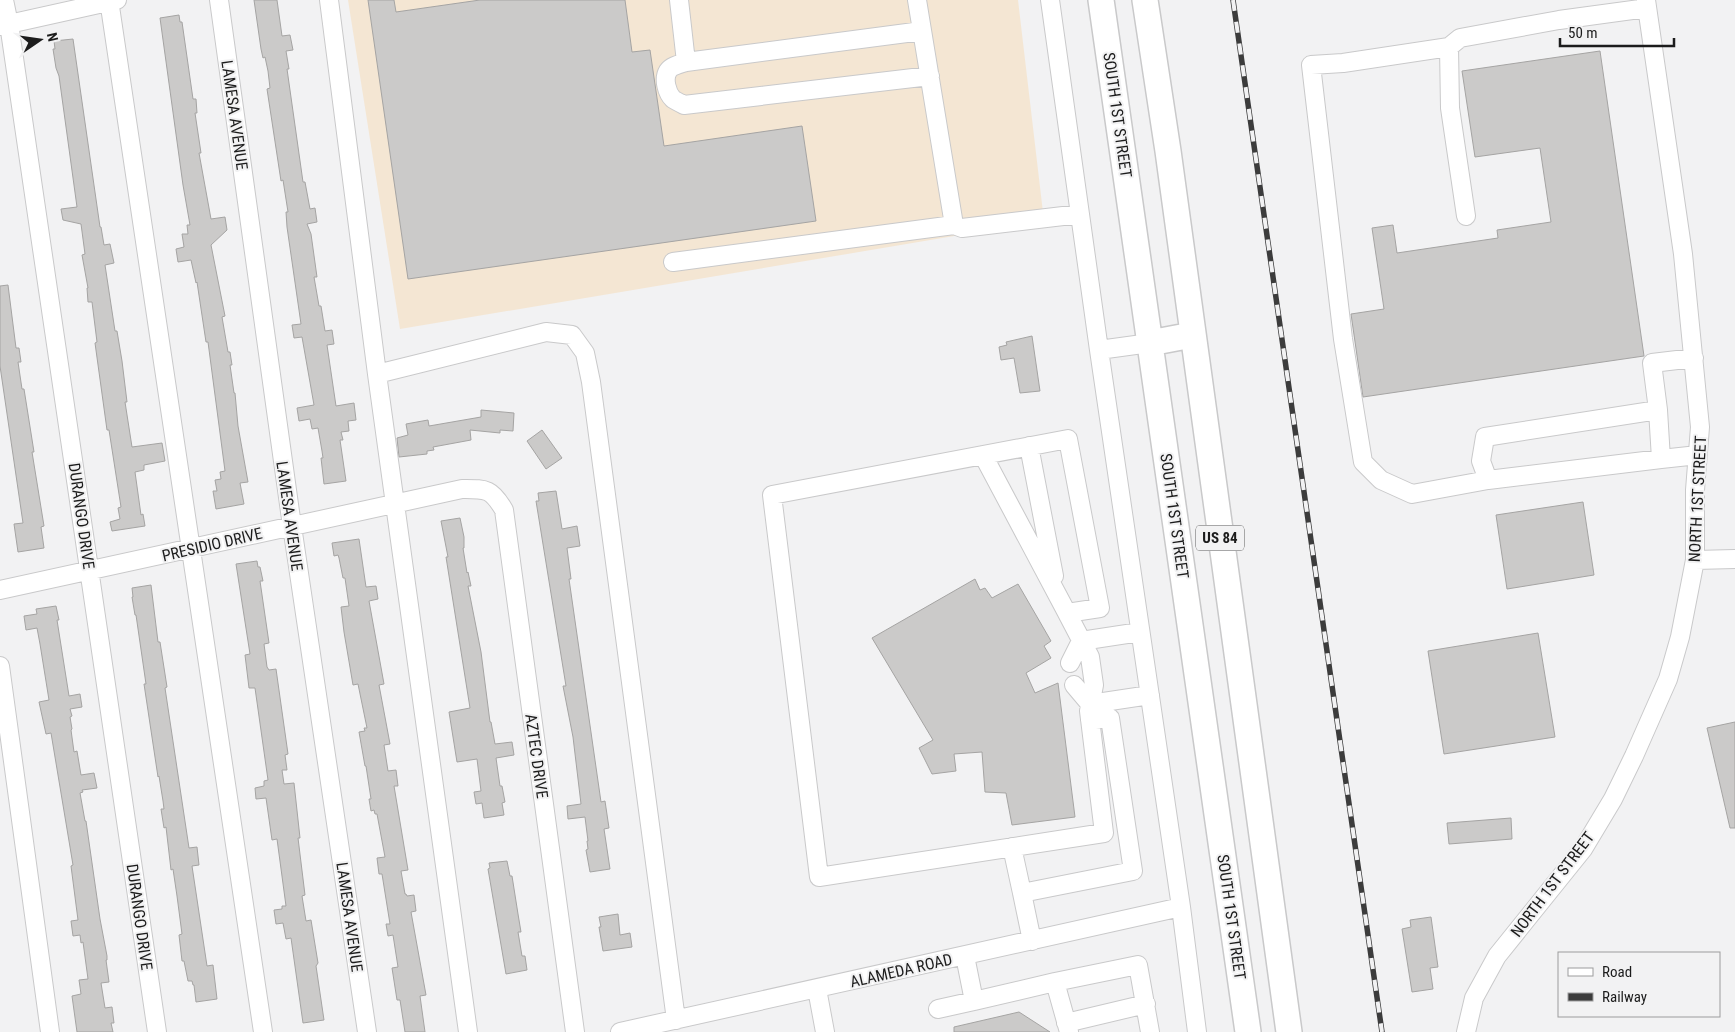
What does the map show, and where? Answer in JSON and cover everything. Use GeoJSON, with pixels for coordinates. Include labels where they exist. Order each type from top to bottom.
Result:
{"type":"FeatureCollection","features":[{"type":"Feature","properties":{"kind":"highway","name":"SOUTH 1ST STREET"},"geometry":{"type":"LineString","coordinates":[[1101,0],[1248,1032]]}},
{"type":"Feature","properties":{"kind":"highway","name":"US 84"},"geometry":{"type":"LineString","coordinates":[[1145,0],[1289,1032]]}},
{"type":"Feature","properties":{"kind":"highway"},"geometry":{"type":"LineString","coordinates":[[1150,343],[1192,335]]}},
{"type":"Feature","properties":{"kind":"street","name":"DURANGO DRIVE"},"geometry":{"type":"LineString","coordinates":[[4,0],[4,25],[91,571],[157,1032]]}},
{"type":"Feature","properties":{"kind":"street","name":"LAMESA AVENUE"},"geometry":{"type":"LineString","coordinates":[[219,0],[292,526],[367,1032]]}},
{"type":"Feature","properties":{"kind":"street"},"geometry":{"type":"LineString","coordinates":[[328,0],[377,374],[468,1032]]}},
{"type":"Feature","properties":{"kind":"street"},"geometry":{"type":"LineString","coordinates":[[679,0],[686,62]]}},
{"type":"Feature","properties":{"kind":"street"},"geometry":{"type":"LineString","coordinates":[[917,0],[954,225]]}},
{"type":"Feature","properties":{"kind":"street"},"geometry":{"type":"LineString","coordinates":[[1050,0],[1099,350],[1181,907],[1197,1032]]}},
{"type":"Feature","properties":{"kind":"street"},"geometry":{"type":"LineString","coordinates":[[4,25],[112,1],[263,1032]]}},
{"type":"Feature","properties":{"kind":"street"},"geometry":{"type":"LineString","coordinates":[[1647,4],[1460,38],[1449,47],[1343,63],[1311,65],[1344,339],[1363,462],[1381,480],[1412,494],[1488,480],[1698,455]]}},
{"type":"Feature","properties":{"kind":"street","name":"NORTH 1ST STREET"},"geometry":{"type":"LineString","coordinates":[[1466,1032],[1474,998],[1497,956],[1583,849],[1634,756],[1668,679],[1680,637],[1696,560],[1695,490],[1700,427],[1694,358],[1683,254],[1647,4]]}},
{"type":"Feature","properties":{"kind":"street"},"geometry":{"type":"LineString","coordinates":[[922,31],[686,62],[674,66],[668,71],[666,80],[669,93],[674,100],[684,105],[930,76]]}},
{"type":"Feature","properties":{"kind":"street"},"geometry":{"type":"LineString","coordinates":[[1449,47],[1450,108],[1466,216]]}},
{"type":"Feature","properties":{"kind":"street"},"geometry":{"type":"LineString","coordinates":[[673,262],[954,225],[962,228],[1080,214]]}},
{"type":"Feature","properties":{"kind":"street"},"geometry":{"type":"LineString","coordinates":[[377,374],[546,332],[572,335],[584,353],[591,382],[676,1020]]}},
{"type":"Feature","properties":{"kind":"street"},"geometry":{"type":"LineString","coordinates":[[1099,350],[1150,343]]}},
{"type":"Feature","properties":{"kind":"street"},"geometry":{"type":"LineString","coordinates":[[1661,459],[1658,410],[1652,363],[1694,358]]}},
{"type":"Feature","properties":{"kind":"street"},"geometry":{"type":"LineString","coordinates":[[1488,480],[1481,461],[1485,437],[1658,410]]}},
{"type":"Feature","properties":{"kind":"street"},"geometry":{"type":"LineString","coordinates":[[983,455],[1090,657],[1094,684],[1090,712],[1104,833],[820,878],[772,495],[1029,446],[1068,439],[1100,608],[1067,613]]}},
{"type":"Feature","properties":{"kind":"street"},"geometry":{"type":"LineString","coordinates":[[1029,446],[1057,594]]}},
{"type":"Feature","properties":{"kind":"street","name":"PRESIDIO DRIVE"},"geometry":{"type":"LineString","coordinates":[[0,590],[462,489],[484,489]]}},
{"type":"Feature","properties":{"kind":"street","name":"AZTEC DRIVE"},"geometry":{"type":"LineString","coordinates":[[484,489],[496,498],[504,510],[575,1032]]}},
{"type":"Feature","properties":{"kind":"street"},"geometry":{"type":"LineString","coordinates":[[1696,560],[1735,559]]}},
{"type":"Feature","properties":{"kind":"street"},"geometry":{"type":"LineString","coordinates":[[1081,641],[1140,632]]}},
{"type":"Feature","properties":{"kind":"street"},"geometry":{"type":"LineString","coordinates":[[1070,663],[1081,641]]}},
{"type":"Feature","properties":{"kind":"street"},"geometry":{"type":"LineString","coordinates":[[0,666],[50,1032]]}},
{"type":"Feature","properties":{"kind":"street"},"geometry":{"type":"LineString","coordinates":[[1022,893],[1133,872],[1110,718],[1090,712],[1074,685]]}},
{"type":"Feature","properties":{"kind":"street"},"geometry":{"type":"LineString","coordinates":[[1090,712],[1150,695]]}},
{"type":"Feature","properties":{"kind":"street"},"geometry":{"type":"LineString","coordinates":[[1012,847],[1032,941]]}},
{"type":"Feature","properties":{"kind":"street","name":"ALAMEDA ROAD"},"geometry":{"type":"LineString","coordinates":[[620,1032],[1181,907]]}},
{"type":"Feature","properties":{"kind":"street"},"geometry":{"type":"LineString","coordinates":[[965,956],[974,1000]]}},
{"type":"Feature","properties":{"kind":"street"},"geometry":{"type":"LineString","coordinates":[[938,1009],[1138,965],[1150,1032]]}},
{"type":"Feature","properties":{"kind":"street"},"geometry":{"type":"LineString","coordinates":[[1055,982],[1068,1028],[1146,1004]]}},
{"type":"Feature","properties":{"kind":"street"},"geometry":{"type":"LineString","coordinates":[[817,989],[825,1032]]}},
{"type":"Feature","properties":{"kind":"shaded area"},"geometry":{"type":"Polygon","coordinates":[[[348,0],[1018,0],[1044,221],[400,329],[348,0]]]}},
{"type":"Feature","properties":{"kind":"building"},"geometry":{"type":"Polygon","coordinates":[[[254,0],[277,0],[282,36],[290,35],[293,50],[286,51],[289,69],[287,69],[303,182],[305,182],[310,209],[315,208],[317,222],[307,224],[311,234],[317,277],[314,277],[319,306],[321,306],[325,331],[332,330],[334,344],[327,345],[336,406],[354,403],[356,420],[348,421],[349,431],[341,432],[343,440],[340,440],[346,481],[324,484],[321,458],[323,458],[318,428],[312,429],[310,419],[299,421],[297,408],[314,405],[302,337],[294,338],[292,325],[301,324],[287,227],[286,212],[288,212],[283,180],[281,181],[267,89],[270,88],[268,71],[261,49],[254,0]]]}},
{"type":"Feature","properties":{"kind":"building"},"geometry":{"type":"Polygon","coordinates":[[[368,0],[394,0],[396,12],[480,0],[625,0],[632,52],[650,50],[664,146],[802,126],[816,221],[408,279],[368,0]]]}},
{"type":"Feature","properties":{"kind":"building"},"geometry":{"type":"Polygon","coordinates":[[[179,15],[180,22],[182,22],[193,99],[196,99],[197,113],[195,113],[201,153],[199,153],[211,219],[225,217],[227,230],[211,245],[225,316],[222,317],[228,352],[230,352],[238,426],[248,482],[240,483],[244,504],[216,509],[213,491],[217,491],[215,480],[221,479],[220,472],[225,471],[208,342],[206,342],[197,282],[191,260],[178,262],[176,249],[184,247],[182,234],[188,234],[187,225],[190,225],[160,18],[179,15]]]}},
{"type":"Feature","properties":{"kind":"building"},"geometry":{"type":"Polygon","coordinates":[[[73,39],[100,227],[104,245],[110,244],[114,263],[105,265],[115,331],[117,331],[122,361],[127,402],[125,402],[132,447],[162,443],[165,461],[144,465],[144,470],[135,472],[141,515],[143,514],[145,526],[112,531],[110,522],[120,519],[118,508],[121,507],[109,430],[107,430],[95,343],[97,342],[92,302],[88,302],[88,288],[82,255],[85,254],[81,224],[63,220],[61,209],[77,207],[59,76],[53,49],[55,49],[54,41],[73,39]]]}},
{"type":"Feature","properties":{"kind":"building"},"geometry":{"type":"Polygon","coordinates":[[[1600,51],[1644,356],[1363,397],[1351,314],[1384,309],[1372,228],[1393,225],[1397,253],[1498,238],[1497,230],[1551,222],[1540,148],[1475,157],[1462,71],[1600,51]]]}},
{"type":"Feature","properties":{"kind":"building"},"geometry":{"type":"Polygon","coordinates":[[[8,285],[16,348],[19,348],[21,362],[18,362],[34,452],[32,452],[44,526],[41,527],[44,548],[18,552],[14,524],[23,523],[0,366],[0,286],[8,285]]]}},
{"type":"Feature","properties":{"kind":"building"},"geometry":{"type":"Polygon","coordinates":[[[1032,336],[1040,391],[1020,393],[1014,358],[1001,360],[999,347],[1007,345],[1006,342],[1032,336]]]}},
{"type":"Feature","properties":{"kind":"building"},"geometry":{"type":"Polygon","coordinates":[[[481,410],[514,413],[513,431],[500,430],[500,433],[470,430],[471,440],[433,447],[434,450],[427,451],[427,454],[399,457],[397,438],[408,435],[406,424],[428,420],[429,426],[481,417],[481,410]]]}},
{"type":"Feature","properties":{"kind":"building"},"geometry":{"type":"Polygon","coordinates":[[[542,430],[562,458],[546,469],[527,441],[542,430]]]}},
{"type":"Feature","properties":{"kind":"building"},"geometry":{"type":"Polygon","coordinates":[[[556,491],[562,529],[577,526],[580,546],[567,548],[571,579],[569,579],[601,802],[605,801],[609,828],[604,829],[610,869],[590,872],[586,850],[588,849],[588,841],[585,817],[568,819],[567,806],[581,804],[573,737],[563,686],[566,686],[536,501],[539,501],[538,493],[556,491]]]}},
{"type":"Feature","properties":{"kind":"building"},"geometry":{"type":"Polygon","coordinates":[[[1583,502],[1594,575],[1507,589],[1496,515],[1583,502]]]}},
{"type":"Feature","properties":{"kind":"building"},"geometry":{"type":"Polygon","coordinates":[[[460,518],[464,537],[463,548],[467,573],[471,586],[468,586],[481,652],[490,722],[495,744],[512,742],[514,755],[496,758],[500,786],[502,786],[505,802],[502,803],[504,815],[484,818],[482,803],[476,804],[474,792],[481,791],[477,759],[457,762],[449,712],[470,708],[441,521],[460,518]]]}},
{"type":"Feature","properties":{"kind":"building"},"geometry":{"type":"Polygon","coordinates":[[[359,539],[366,587],[376,586],[378,599],[369,601],[384,684],[379,685],[390,744],[384,745],[388,771],[396,770],[398,786],[394,786],[408,870],[401,871],[405,894],[407,896],[414,895],[416,911],[411,912],[426,995],[420,996],[425,1032],[405,1032],[400,1000],[397,1000],[392,968],[398,967],[393,935],[388,936],[386,924],[390,924],[382,874],[379,874],[377,858],[385,857],[377,814],[375,814],[374,810],[371,811],[366,766],[359,732],[365,731],[364,728],[367,728],[358,684],[353,685],[344,632],[341,607],[349,606],[345,578],[343,578],[338,555],[334,556],[332,543],[359,539]]]}},
{"type":"Feature","properties":{"kind":"building"},"geometry":{"type":"Polygon","coordinates":[[[257,561],[263,581],[260,581],[269,643],[264,644],[267,667],[269,670],[276,669],[288,754],[285,755],[287,770],[282,770],[284,784],[294,783],[305,895],[302,896],[306,921],[311,920],[324,1020],[303,1023],[291,938],[286,939],[283,923],[276,924],[274,910],[282,909],[282,906],[286,906],[277,839],[272,840],[266,798],[256,799],[255,788],[264,786],[264,781],[268,780],[255,688],[249,688],[245,655],[250,654],[236,564],[257,561]]]}},
{"type":"Feature","properties":{"kind":"building"},"geometry":{"type":"Polygon","coordinates":[[[975,579],[980,590],[985,588],[992,598],[1018,584],[1051,641],[1044,646],[1051,658],[1026,673],[1035,693],[1058,683],[1075,817],[1012,825],[1006,793],[985,792],[982,752],[954,754],[956,771],[932,774],[919,748],[933,740],[872,638],[975,579]]]}},
{"type":"Feature","properties":{"kind":"building"},"geometry":{"type":"Polygon","coordinates":[[[151,585],[189,848],[197,847],[199,865],[192,866],[207,966],[213,965],[217,999],[196,1002],[194,985],[192,981],[188,981],[184,961],[182,961],[179,935],[182,934],[177,896],[173,869],[171,870],[166,827],[164,828],[161,809],[164,809],[163,801],[132,597],[132,588],[151,585]]]}},
{"type":"Feature","properties":{"kind":"building"},"geometry":{"type":"Polygon","coordinates":[[[56,606],[69,696],[80,694],[82,707],[70,709],[74,752],[77,751],[81,775],[94,773],[97,788],[82,790],[83,792],[80,793],[107,956],[109,982],[101,983],[105,1008],[112,1007],[114,1023],[111,1023],[113,1032],[77,1032],[72,996],[81,994],[79,980],[88,979],[83,942],[81,943],[80,935],[73,936],[71,921],[78,920],[71,866],[73,865],[51,733],[46,734],[39,702],[49,700],[40,644],[37,628],[26,630],[24,616],[37,614],[36,609],[56,606]]]}},
{"type":"Feature","properties":{"kind":"building"},"geometry":{"type":"Polygon","coordinates":[[[1538,633],[1555,737],[1444,754],[1428,651],[1538,633]]]}},
{"type":"Feature","properties":{"kind":"building"},"geometry":{"type":"Polygon","coordinates":[[[1735,722],[1735,828],[1730,828],[1707,728],[1735,722]]]}},
{"type":"Feature","properties":{"kind":"building"},"geometry":{"type":"Polygon","coordinates":[[[1511,818],[1512,839],[1449,844],[1447,823],[1511,818]]]}},
{"type":"Feature","properties":{"kind":"building"},"geometry":{"type":"Polygon","coordinates":[[[507,861],[510,876],[512,876],[521,932],[518,932],[522,956],[525,956],[527,970],[506,974],[488,869],[490,868],[489,863],[507,861]]]}},
{"type":"Feature","properties":{"kind":"building"},"geometry":{"type":"Polygon","coordinates":[[[618,914],[620,935],[630,933],[632,947],[603,951],[599,917],[618,914]]]}},
{"type":"Feature","properties":{"kind":"building"},"geometry":{"type":"Polygon","coordinates":[[[1431,917],[1438,967],[1430,968],[1433,989],[1412,992],[1402,929],[1411,927],[1410,920],[1431,917]]]}},
{"type":"Feature","properties":{"kind":"building"},"geometry":{"type":"Polygon","coordinates":[[[1019,1012],[1050,1032],[954,1032],[954,1027],[1019,1012]]]}},
{"type":"Feature","properties":{"kind":"railway"},"geometry":{"type":"LineString","coordinates":[[1233,0],[1382,1032]]}}]}
